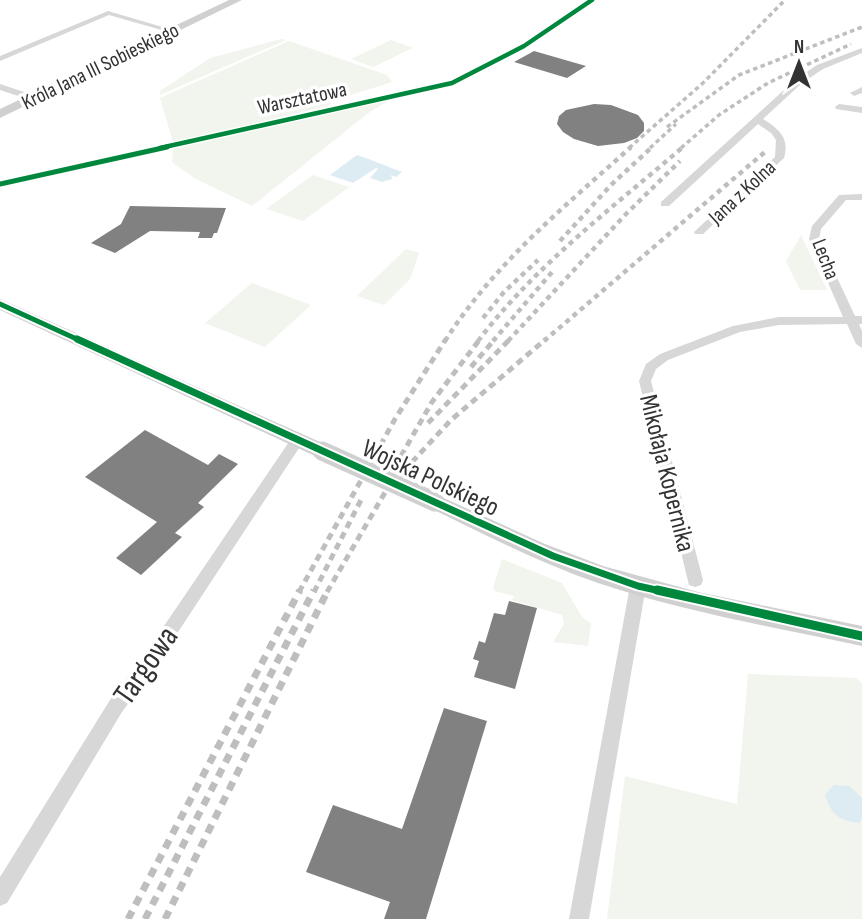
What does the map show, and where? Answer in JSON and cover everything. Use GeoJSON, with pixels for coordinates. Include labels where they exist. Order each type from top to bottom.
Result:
{"type":"FeatureCollection","features":[{"type":"Feature","properties":{"kind":"street","name":"Króla Jana III Sobieskiego"},"geometry":{"type":"LineString","coordinates":[[0,114],[237,0]]}},
{"type":"Feature","properties":{"kind":"street","name":"Warsztatowa"},"geometry":{"type":"LineString","coordinates":[[0,184],[452,83],[504,57],[592,0]]}},
{"type":"Feature","properties":{"kind":"street"},"geometry":{"type":"LineString","coordinates":[[0,59],[108,13],[172,31]]}},
{"type":"Feature","properties":{"kind":"street","name":"Jana z Kolna"},"geometry":{"type":"LineString","coordinates":[[665,204],[799,81],[820,67],[862,50]]}},
{"type":"Feature","properties":{"kind":"street"},"geometry":{"type":"LineString","coordinates":[[0,87],[33,98]]}},
{"type":"Feature","properties":{"kind":"street"},"geometry":{"type":"LineString","coordinates":[[839,107],[862,110]]}},
{"type":"Feature","properties":{"kind":"street","name":"Jana z Kolna"},"geometry":{"type":"LineString","coordinates":[[699,232],[779,158],[783,148],[781,139],[775,130],[758,120]]}},
{"type":"Feature","properties":{"kind":"street","name":"Lecha"},"geometry":{"type":"LineString","coordinates":[[862,197],[843,197],[816,228],[814,239],[857,320],[862,344]]}},
{"type":"Feature","properties":{"kind":"street","name":"Wojska Polskiego"},"geometry":{"type":"LineString","coordinates":[[0,304],[553,556],[638,586],[862,636]]}},
{"type":"Feature","properties":{"kind":"street","name":"Mikołaja Kopernika"},"geometry":{"type":"LineString","coordinates":[[695,580],[645,381],[650,367],[664,357],[757,324],[779,321],[857,320]]}},
{"type":"Feature","properties":{"kind":"street","name":"Targowa"},"geometry":{"type":"LineString","coordinates":[[0,896],[116,706],[153,656],[298,439]]}},
{"type":"Feature","properties":{"kind":"street"},"geometry":{"type":"LineString","coordinates":[[579,919],[638,586]]}},
{"type":"Feature","properties":{"kind":"shaded area"},"geometry":{"type":"Polygon","coordinates":[[[281,39],[286,40],[160,95],[160,91],[210,58],[281,39]]]}},
{"type":"Feature","properties":{"kind":"shaded area"},"geometry":{"type":"Polygon","coordinates":[[[391,40],[413,48],[373,67],[351,59],[391,40]]]}},
{"type":"Feature","properties":{"kind":"shaded area"},"geometry":{"type":"Polygon","coordinates":[[[289,41],[387,75],[392,82],[332,101],[328,106],[173,142],[160,98],[289,41]]]}},
{"type":"Feature","properties":{"kind":"shaded area"},"geometry":{"type":"Polygon","coordinates":[[[389,100],[367,114],[252,206],[194,178],[172,162],[173,149],[389,100]]]}},
{"type":"Feature","properties":{"kind":"shaded area"},"geometry":{"type":"Polygon","coordinates":[[[357,155],[402,172],[396,177],[391,175],[392,179],[382,182],[370,178],[378,169],[376,168],[353,183],[330,175],[357,155]]]}},
{"type":"Feature","properties":{"kind":"shaded area"},"geometry":{"type":"Polygon","coordinates":[[[313,175],[349,187],[303,221],[266,209],[313,175]]]}},
{"type":"Feature","properties":{"kind":"shaded area"},"geometry":{"type":"Polygon","coordinates":[[[801,235],[827,290],[800,290],[786,261],[801,235]]]}},
{"type":"Feature","properties":{"kind":"shaded area"},"geometry":{"type":"Polygon","coordinates":[[[406,249],[419,253],[410,279],[384,305],[357,296],[406,249]]]}},
{"type":"Feature","properties":{"kind":"shaded area"},"geometry":{"type":"Polygon","coordinates":[[[252,283],[311,305],[265,347],[205,323],[252,283]]]}},
{"type":"Feature","properties":{"kind":"shaded area"},"geometry":{"type":"Polygon","coordinates":[[[502,559],[562,583],[582,617],[591,623],[588,646],[553,642],[564,624],[562,615],[512,600],[514,596],[495,591],[493,588],[502,559]]]}},
{"type":"Feature","properties":{"kind":"shaded area"},"geometry":{"type":"Polygon","coordinates":[[[748,674],[856,678],[862,683],[862,919],[607,919],[625,776],[737,804],[748,674]]]}},
{"type":"Feature","properties":{"kind":"shaded area"},"geometry":{"type":"Polygon","coordinates":[[[834,785],[849,786],[862,798],[862,819],[859,823],[841,818],[830,807],[825,795],[834,785]]]}},
{"type":"Feature","properties":{"kind":"building"},"geometry":{"type":"Polygon","coordinates":[[[534,51],[586,66],[567,78],[514,62],[534,51]]]}},
{"type":"Feature","properties":{"kind":"building"},"geometry":{"type":"Polygon","coordinates":[[[594,104],[611,105],[638,115],[644,123],[644,131],[637,138],[624,143],[598,146],[574,139],[557,124],[559,116],[566,110],[594,104]]]}},
{"type":"Feature","properties":{"kind":"building"},"geometry":{"type":"Polygon","coordinates":[[[130,206],[226,208],[217,233],[214,233],[212,238],[198,238],[200,232],[150,231],[115,253],[91,243],[121,224],[130,206]]]}},
{"type":"Feature","properties":{"kind":"building"},"geometry":{"type":"Polygon","coordinates":[[[145,430],[208,465],[219,454],[238,464],[198,503],[204,507],[175,533],[182,537],[141,575],[116,558],[157,522],[85,477],[145,430]]]}},
{"type":"Feature","properties":{"kind":"building"},"geometry":{"type":"Polygon","coordinates":[[[509,601],[537,608],[515,689],[474,677],[479,661],[473,659],[479,641],[485,643],[494,613],[505,615],[509,601]]]}},
{"type":"Feature","properties":{"kind":"building"},"geometry":{"type":"Polygon","coordinates":[[[444,708],[487,721],[426,919],[384,919],[390,902],[306,872],[333,805],[402,829],[444,708]]]}},
{"type":"Feature","properties":{"kind":"railway"},"geometry":{"type":"LineString","coordinates":[[629,148],[703,83],[785,0]]}},
{"type":"Feature","properties":{"kind":"railway"},"geometry":{"type":"LineString","coordinates":[[667,127],[739,75],[862,27]]}},
{"type":"Feature","properties":{"kind":"railway"},"geometry":{"type":"LineString","coordinates":[[681,148],[719,115],[768,83],[851,44]]}},
{"type":"Feature","properties":{"kind":"railway"},"geometry":{"type":"LineString","coordinates":[[650,148],[676,124]]}},
{"type":"Feature","properties":{"kind":"railway"},"geometry":{"type":"LineString","coordinates":[[445,341],[485,287],[531,238],[631,147]]}},
{"type":"Feature","properties":{"kind":"railway"},"geometry":{"type":"LineString","coordinates":[[560,241],[611,185],[652,147]]}},
{"type":"Feature","properties":{"kind":"railway"},"geometry":{"type":"LineString","coordinates":[[478,341],[549,263],[683,147]]}},
{"type":"Feature","properties":{"kind":"railway"},"geometry":{"type":"LineString","coordinates":[[544,341],[766,151]]}},
{"type":"Feature","properties":{"kind":"railway"},"geometry":{"type":"LineString","coordinates":[[508,341],[626,214],[680,161]]}},
{"type":"Feature","properties":{"kind":"railway"},"geometry":{"type":"LineString","coordinates":[[483,318],[504,292],[538,260]]}},
{"type":"Feature","properties":{"kind":"railway"},"geometry":{"type":"LineString","coordinates":[[493,341],[553,271]]}},
{"type":"Feature","properties":{"kind":"railway"},"geometry":{"type":"LineString","coordinates":[[299,592],[395,419],[446,339]]}},
{"type":"Feature","properties":{"kind":"railway"},"geometry":{"type":"LineString","coordinates":[[389,477],[432,402],[480,339]]}},
{"type":"Feature","properties":{"kind":"railway"},"geometry":{"type":"LineString","coordinates":[[471,367],[495,339]]}},
{"type":"Feature","properties":{"kind":"railway"},"geometry":{"type":"LineString","coordinates":[[428,423],[510,339]]}},
{"type":"Feature","properties":{"kind":"railway"},"geometry":{"type":"LineString","coordinates":[[327,592],[387,489],[451,420],[546,339]]}},
{"type":"Feature","properties":{"kind":"railway"},"geometry":{"type":"LineString","coordinates":[[314,592],[363,496]]}},
{"type":"Feature","properties":{"kind":"railway"},"geometry":{"type":"LineString","coordinates":[[128,919],[300,590]]}},
{"type":"Feature","properties":{"kind":"railway"},"geometry":{"type":"LineString","coordinates":[[145,919],[314,590]]}},
{"type":"Feature","properties":{"kind":"railway"},"geometry":{"type":"LineString","coordinates":[[165,919],[327,592]]}},
{"type":"Feature","properties":{"kind":"cycle path"},"geometry":{"type":"LineString","coordinates":[[0,184],[452,83],[524,46],[592,0]]}},
{"type":"Feature","properties":{"kind":"cycle path"},"geometry":{"type":"LineString","coordinates":[[0,304],[553,556],[638,586],[862,636]]}}]}
